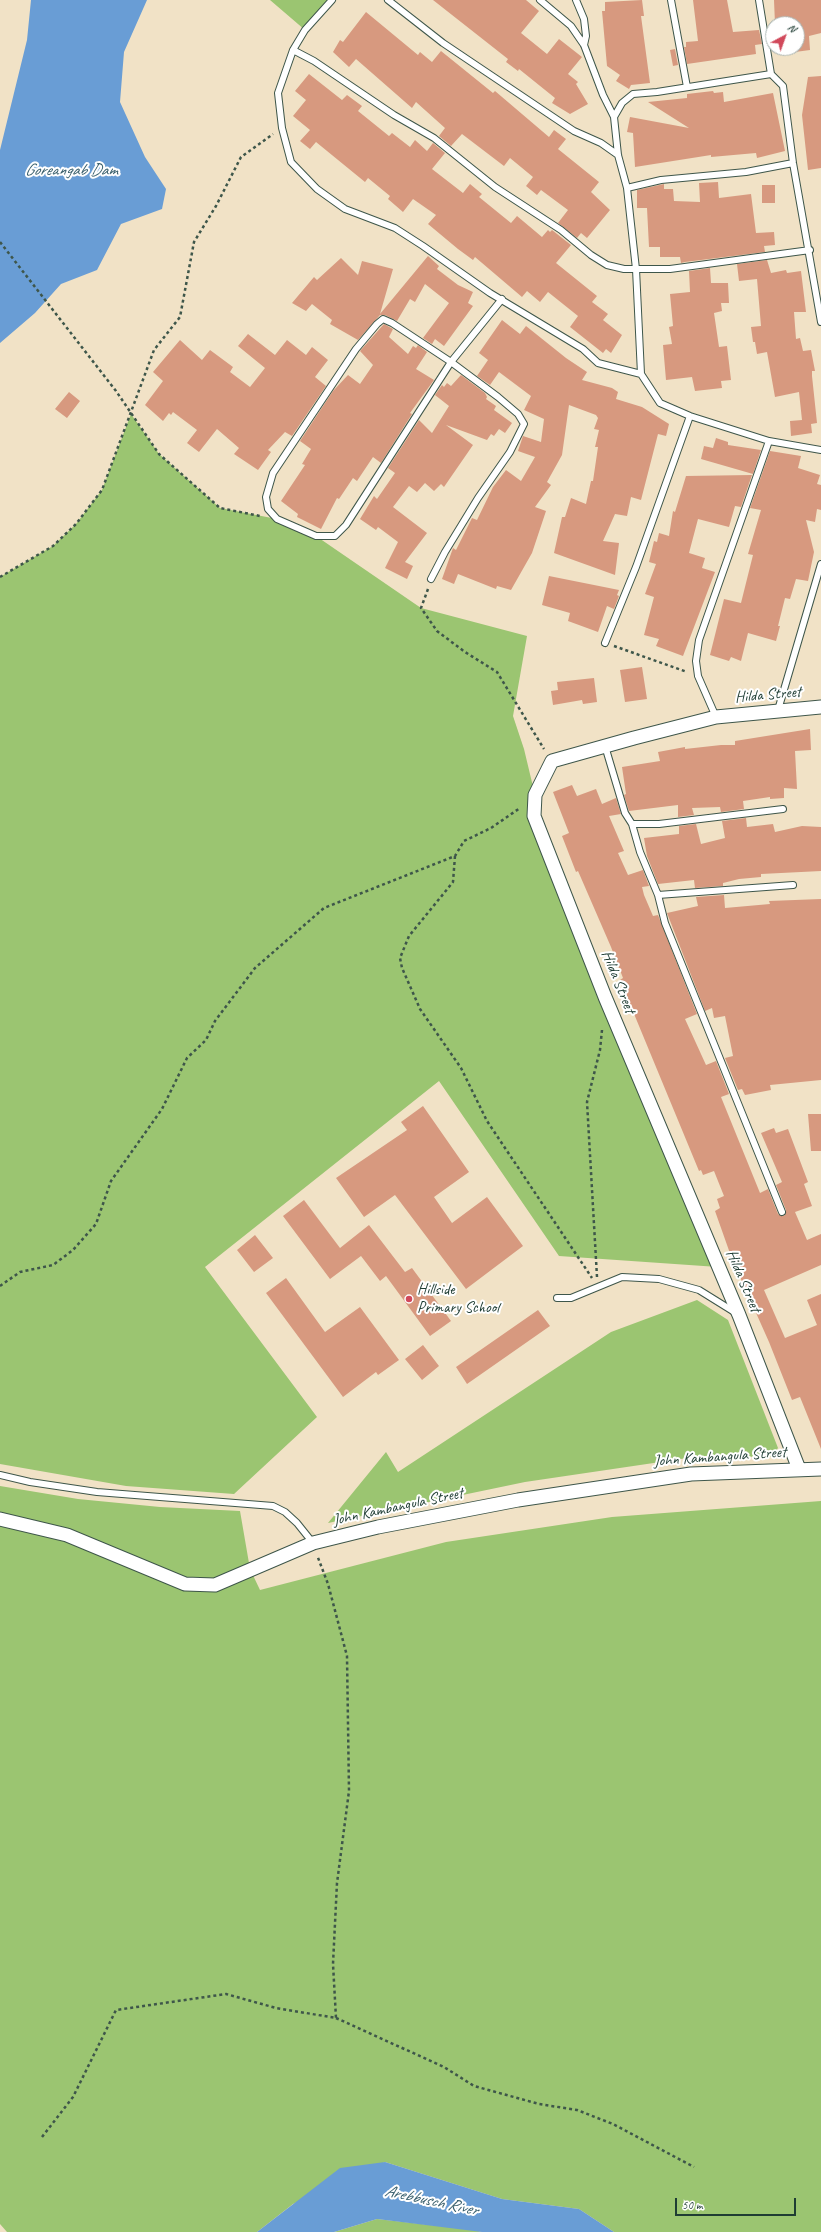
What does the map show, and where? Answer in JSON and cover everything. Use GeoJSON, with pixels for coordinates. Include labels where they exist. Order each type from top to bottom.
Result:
{"type":"FeatureCollection","features":[{"type":"Feature","properties":{"kind":"street","name":"Hilda Street"},"geometry":{"type":"LineString","coordinates":[[800,1469],[739,1315],[588,954],[534,816],[535,795],[552,761],[716,717],[821,707]]}},
{"type":"Feature","properties":{"kind":"street","name":"John Kambangula Street"},"geometry":{"type":"LineString","coordinates":[[0,1519],[67,1535],[184,1584],[215,1585],[313,1543],[409,1521],[600,1486],[691,1474],[821,1469]]}},
{"type":"Feature","properties":{"kind":"lane"},"geometry":{"type":"LineString","coordinates":[[332,0],[305,30],[293,50],[278,94],[282,128],[290,162],[317,189],[345,208],[395,228],[453,265],[490,293],[583,349],[598,362],[641,374]]}},
{"type":"Feature","properties":{"kind":"lane"},"geometry":{"type":"LineString","coordinates":[[388,0],[443,43],[574,131],[601,143],[618,156]]}},
{"type":"Feature","properties":{"kind":"lane"},"geometry":{"type":"LineString","coordinates":[[540,0],[571,26],[584,45],[603,95],[614,117],[618,156],[627,188],[636,270],[641,374],[660,403],[690,416],[769,441],[821,450]]}},
{"type":"Feature","properties":{"kind":"lane"},"geometry":{"type":"LineString","coordinates":[[576,0],[584,19],[586,36],[584,45]]}},
{"type":"Feature","properties":{"kind":"lane"},"geometry":{"type":"LineString","coordinates":[[671,0],[687,87]]}},
{"type":"Feature","properties":{"kind":"lane"},"geometry":{"type":"LineString","coordinates":[[759,0],[772,74],[783,86],[793,163],[810,250],[821,322]]}},
{"type":"Feature","properties":{"kind":"lane"},"geometry":{"type":"LineString","coordinates":[[293,50],[314,61],[394,115],[434,138],[470,169],[560,230],[591,255],[607,265],[636,270],[699,267],[810,250]]}},
{"type":"Feature","properties":{"kind":"lane"},"geometry":{"type":"LineString","coordinates":[[614,117],[622,102],[633,94],[772,74]]}},
{"type":"Feature","properties":{"kind":"lane"},"geometry":{"type":"LineString","coordinates":[[627,188],[661,180],[746,172],[793,163]]}},
{"type":"Feature","properties":{"kind":"lane"},"geometry":{"type":"LineString","coordinates":[[431,579],[445,552],[478,498],[510,452],[524,424],[518,414],[498,397],[451,362],[392,323],[383,319],[356,349],[273,473],[266,497],[268,509],[277,519],[316,536],[335,536],[346,525],[451,362],[502,299]]}},
{"type":"Feature","properties":{"kind":"lane"},"geometry":{"type":"LineString","coordinates":[[604,643],[636,568],[690,416]]}},
{"type":"Feature","properties":{"kind":"lane"},"geometry":{"type":"LineString","coordinates":[[716,717],[698,676],[696,661],[699,640],[769,441]]}},
{"type":"Feature","properties":{"kind":"lane"},"geometry":{"type":"LineString","coordinates":[[778,710],[821,564]]}},
{"type":"Feature","properties":{"kind":"lane"},"geometry":{"type":"LineString","coordinates":[[605,746],[625,813],[632,824],[640,852],[658,896],[665,923],[676,953],[782,1212]]}},
{"type":"Feature","properties":{"kind":"lane"},"geometry":{"type":"LineString","coordinates":[[632,824],[659,824],[783,809]]}},
{"type":"Feature","properties":{"kind":"lane"},"geometry":{"type":"LineString","coordinates":[[658,896],[793,886]]}},
{"type":"Feature","properties":{"kind":"lane"},"geometry":{"type":"LineString","coordinates":[[557,1298],[572,1298],[622,1277],[659,1279],[699,1290],[739,1315]]}},
{"type":"Feature","properties":{"kind":"lane"},"geometry":{"type":"LineString","coordinates":[[0,1475],[30,1482],[97,1492],[273,1506],[285,1512],[297,1523],[313,1543]]}},
{"type":"Feature","properties":{"kind":"path"},"geometry":{"type":"LineString","coordinates":[[0,577],[53,546],[76,524],[102,490],[154,350],[180,317],[194,242],[216,206],[242,157],[282,128]]}},
{"type":"Feature","properties":{"kind":"path"},"geometry":{"type":"LineString","coordinates":[[0,242],[116,391],[159,454],[220,508],[277,519]]}},
{"type":"Feature","properties":{"kind":"path"},"geometry":{"type":"LineString","coordinates":[[431,579],[421,608],[437,630],[465,652],[497,672],[552,761]]}},
{"type":"Feature","properties":{"kind":"path"},"geometry":{"type":"LineString","coordinates":[[604,643],[698,676]]}},
{"type":"Feature","properties":{"kind":"path"},"geometry":{"type":"LineString","coordinates":[[535,795],[512,815],[464,841],[455,856],[453,882],[409,936],[400,958],[402,968],[420,1009],[439,1033],[461,1068],[487,1121],[598,1287]]}},
{"type":"Feature","properties":{"kind":"path"},"geometry":{"type":"LineString","coordinates":[[0,1286],[20,1272],[53,1265],[73,1250],[96,1224],[111,1181],[162,1109],[187,1058],[206,1040],[215,1021],[256,968],[324,908],[455,856]]}},
{"type":"Feature","properties":{"kind":"path"},"geometry":{"type":"LineString","coordinates":[[598,1287],[587,1102],[600,1050],[602,1027]]}},
{"type":"Feature","properties":{"kind":"path"},"geometry":{"type":"LineString","coordinates":[[313,1543],[328,1584],[347,1656],[350,1791],[337,1883],[333,1964],[336,2018]]}},
{"type":"Feature","properties":{"kind":"path"},"geometry":{"type":"LineString","coordinates":[[42,2137],[73,2096],[116,2010],[226,1994],[276,2008],[336,2018],[444,2067],[474,2086],[539,2104],[577,2110],[613,2124],[694,2167]]}},
{"type":"Feature","properties":{"kind":"green space"},"geometry":{"type":"Polygon","coordinates":[[[270,0],[332,0],[305,30],[270,0]]]}},
{"type":"Feature","properties":{"kind":"green space"},"geometry":{"type":"Polygon","coordinates":[[[131,414],[159,454],[220,508],[277,519],[316,536],[421,608],[527,636],[513,716],[524,749],[535,795],[534,816],[718,1267],[559,1256],[439,1081],[205,1267],[317,1417],[234,1494],[126,1486],[0,1464],[0,577],[53,546],[76,524],[102,490],[131,414]]]}},
{"type":"Feature","properties":{"kind":"green space"},"geometry":{"type":"Polygon","coordinates":[[[697,1300],[728,1320],[778,1448],[771,1457],[701,1456],[525,1482],[328,1523],[386,1452],[398,1472],[611,1332],[697,1300]]]}},
{"type":"Feature","properties":{"kind":"green space"},"geometry":{"type":"Polygon","coordinates":[[[0,1486],[78,1499],[160,1507],[240,1511],[250,1569],[260,1590],[446,1542],[612,1517],[821,1501],[821,2232],[614,2232],[579,2209],[502,2199],[385,2162],[293,2204],[257,2232],[7,2232],[0,2224],[0,1486]]]}},
{"type":"Feature","properties":{"kind":"green space"},"geometry":{"type":"Polygon","coordinates":[[[377,2219],[475,2230],[482,2232],[334,2232],[377,2219]]]}},
{"type":"Feature","properties":{"kind":"water","name":"Goreangab Dam"},"geometry":{"type":"Polygon","coordinates":[[[31,0],[147,0],[124,52],[120,102],[145,157],[166,189],[162,209],[121,224],[97,270],[61,284],[35,313],[0,343],[0,150],[27,40],[31,0]]]}},
{"type":"Feature","properties":{"kind":"water","name":"Arebbusch River"},"geometry":{"type":"Polygon","coordinates":[[[385,2162],[502,2199],[579,2209],[614,2232],[482,2232],[377,2219],[334,2232],[257,2232],[340,2168],[385,2162]]]}},
{"type":"Feature","properties":{"kind":"building"},"geometry":{"type":"Polygon","coordinates":[[[433,0],[526,0],[539,11],[521,33],[547,54],[559,39],[582,57],[568,74],[578,82],[576,84],[588,104],[570,114],[552,103],[555,98],[519,69],[518,71],[506,62],[508,59],[433,0]]]}},
{"type":"Feature","properties":{"kind":"building"},"geometry":{"type":"Polygon","coordinates":[[[642,0],[644,16],[641,16],[650,83],[631,85],[629,89],[616,81],[620,75],[607,66],[602,11],[605,11],[605,2],[642,0]]]}},
{"type":"Feature","properties":{"kind":"building"},"geometry":{"type":"Polygon","coordinates":[[[693,0],[727,0],[733,32],[759,30],[762,44],[755,45],[756,54],[687,64],[684,47],[686,47],[686,42],[698,41],[693,0]]]}},
{"type":"Feature","properties":{"kind":"building"},"geometry":{"type":"Polygon","coordinates":[[[774,0],[821,0],[821,33],[809,36],[810,50],[805,51],[805,16],[775,16],[774,0]]]}},
{"type":"Feature","properties":{"kind":"building"},"geometry":{"type":"Polygon","coordinates":[[[366,12],[418,55],[420,52],[432,62],[441,51],[493,93],[495,91],[549,137],[554,130],[566,139],[558,149],[599,182],[591,192],[610,210],[587,238],[581,233],[577,238],[558,223],[568,210],[541,190],[537,195],[526,186],[533,177],[510,158],[504,166],[462,134],[451,146],[439,136],[445,128],[416,102],[412,108],[356,59],[349,67],[333,52],[340,40],[343,42],[366,12]]]}},
{"type":"Feature","properties":{"kind":"building"},"geometry":{"type":"Polygon","coordinates":[[[675,49],[678,65],[673,66],[670,50],[675,49]]]}},
{"type":"Feature","properties":{"kind":"building"},"geometry":{"type":"Polygon","coordinates":[[[309,74],[342,100],[347,95],[362,106],[358,111],[389,136],[392,133],[410,147],[415,140],[427,151],[433,143],[445,153],[432,169],[463,193],[470,184],[482,194],[479,197],[511,223],[517,216],[542,237],[548,230],[550,232],[552,230],[571,245],[556,263],[597,296],[592,302],[608,314],[603,320],[622,335],[611,353],[606,349],[603,353],[570,327],[578,316],[548,292],[540,302],[527,291],[522,297],[475,257],[473,260],[458,249],[428,224],[436,215],[413,199],[403,212],[388,199],[390,196],[368,178],[365,182],[316,142],[310,149],[300,141],[310,130],[293,116],[306,100],[295,91],[309,74]]]}},
{"type":"Feature","properties":{"kind":"building"},"geometry":{"type":"Polygon","coordinates":[[[821,76],[821,168],[808,170],[802,115],[808,77],[821,76]]]}},
{"type":"Feature","properties":{"kind":"building"},"geometry":{"type":"Polygon","coordinates":[[[713,91],[714,93],[723,92],[724,102],[773,93],[785,151],[757,158],[756,153],[711,157],[711,155],[635,167],[633,133],[627,132],[630,117],[689,128],[648,102],[687,98],[687,94],[713,91]]]}},
{"type":"Feature","properties":{"kind":"building"},"geometry":{"type":"Polygon","coordinates":[[[718,182],[719,198],[751,194],[756,233],[774,232],[775,245],[764,246],[765,252],[681,263],[680,257],[660,257],[660,247],[649,247],[647,208],[637,208],[637,190],[664,184],[664,189],[673,189],[674,201],[700,202],[699,183],[718,182]]]}},
{"type":"Feature","properties":{"kind":"building"},"geometry":{"type":"Polygon","coordinates":[[[762,185],[775,185],[775,203],[762,203],[762,185]]]}},
{"type":"Feature","properties":{"kind":"building"},"geometry":{"type":"Polygon","coordinates":[[[428,256],[439,266],[437,269],[458,285],[473,292],[468,303],[473,306],[444,346],[435,339],[432,344],[423,338],[449,303],[425,284],[415,302],[410,299],[397,321],[385,315],[380,315],[358,340],[330,324],[332,320],[312,304],[306,311],[292,303],[314,277],[317,280],[341,258],[358,275],[362,261],[393,269],[380,314],[428,256]]]}},
{"type":"Feature","properties":{"kind":"building"},"geometry":{"type":"Polygon","coordinates":[[[767,260],[771,273],[786,270],[787,273],[801,271],[806,312],[794,312],[796,339],[800,338],[803,351],[811,350],[815,371],[812,371],[812,376],[817,423],[811,424],[812,433],[791,436],[790,421],[802,420],[799,392],[775,397],[767,352],[757,354],[755,342],[753,342],[751,327],[761,326],[757,279],[739,281],[737,264],[767,260]]]}},
{"type":"Feature","properties":{"kind":"building"},"geometry":{"type":"Polygon","coordinates":[[[710,268],[711,283],[728,283],[729,303],[721,303],[722,311],[714,313],[719,347],[727,346],[731,380],[721,381],[722,388],[695,391],[692,377],[666,380],[663,345],[672,344],[669,327],[673,326],[670,294],[690,292],[689,271],[710,268]]]}},
{"type":"Feature","properties":{"kind":"building"},"geometry":{"type":"Polygon","coordinates":[[[502,320],[520,334],[526,326],[566,358],[587,372],[582,380],[612,388],[618,392],[616,399],[642,407],[669,424],[666,436],[658,434],[641,500],[631,497],[627,516],[615,514],[603,541],[619,543],[615,575],[554,553],[562,517],[565,517],[571,498],[586,504],[591,481],[593,481],[598,447],[595,447],[599,430],[594,429],[598,418],[596,415],[569,405],[562,455],[547,482],[551,485],[535,507],[546,511],[532,553],[511,590],[497,586],[496,589],[458,574],[454,584],[442,579],[453,548],[456,550],[472,518],[477,520],[493,487],[506,470],[521,481],[535,457],[518,451],[523,436],[541,442],[544,419],[524,410],[531,396],[499,372],[490,385],[477,376],[488,360],[479,353],[502,320]]]}},
{"type":"Feature","properties":{"kind":"building"},"geometry":{"type":"Polygon","coordinates":[[[384,324],[393,329],[389,337],[408,354],[413,346],[416,348],[418,345],[427,352],[416,369],[434,380],[410,413],[412,414],[381,463],[373,457],[357,481],[353,478],[339,499],[337,498],[321,529],[297,517],[298,514],[281,501],[305,465],[302,464],[311,449],[300,441],[333,391],[348,375],[360,384],[373,365],[360,351],[384,324]]]}},
{"type":"Feature","properties":{"kind":"building"},"geometry":{"type":"Polygon","coordinates":[[[248,334],[275,355],[287,340],[306,355],[312,347],[328,360],[315,377],[326,386],[292,436],[285,432],[268,450],[271,452],[258,470],[234,454],[239,448],[217,429],[199,452],[187,443],[197,430],[173,412],[171,415],[169,413],[163,421],[145,405],[163,381],[153,372],[180,340],[202,360],[210,350],[233,367],[230,372],[250,387],[265,368],[238,346],[248,334]]]}},
{"type":"Feature","properties":{"kind":"building"},"geometry":{"type":"Polygon","coordinates":[[[461,375],[485,393],[487,397],[486,399],[496,406],[494,410],[512,423],[505,433],[499,429],[494,436],[491,434],[487,440],[446,425],[473,445],[444,487],[441,484],[434,491],[425,483],[417,492],[409,486],[393,507],[427,533],[405,562],[413,566],[407,579],[385,568],[398,542],[378,527],[376,530],[360,519],[374,496],[377,499],[395,473],[388,468],[419,420],[432,433],[449,406],[435,395],[442,385],[444,387],[447,383],[451,386],[461,375]]]}},
{"type":"Feature","properties":{"kind":"building"},"geometry":{"type":"Polygon","coordinates":[[[69,392],[80,401],[67,418],[55,409],[69,392]]]}},
{"type":"Feature","properties":{"kind":"building"},"geometry":{"type":"Polygon","coordinates":[[[716,438],[728,442],[728,445],[761,450],[753,474],[701,459],[704,446],[713,448],[716,438]]]}},
{"type":"Feature","properties":{"kind":"building"},"geometry":{"type":"Polygon","coordinates":[[[770,451],[801,456],[798,468],[820,475],[817,484],[821,485],[821,510],[817,509],[815,522],[806,520],[814,552],[808,581],[796,579],[790,599],[785,598],[776,641],[748,633],[741,661],[731,657],[729,661],[710,655],[724,599],[741,603],[753,555],[748,554],[761,510],[750,508],[770,451]]]}},
{"type":"Feature","properties":{"kind":"building"},"geometry":{"type":"Polygon","coordinates":[[[752,475],[741,507],[735,506],[729,527],[698,519],[689,553],[705,558],[702,568],[715,572],[683,656],[656,646],[659,639],[644,635],[654,597],[645,594],[656,564],[649,562],[654,541],[657,542],[659,533],[669,536],[673,511],[675,512],[686,476],[752,475]]]}},
{"type":"Feature","properties":{"kind":"building"},"geometry":{"type":"Polygon","coordinates":[[[549,576],[619,590],[617,595],[619,596],[614,609],[607,606],[598,632],[568,621],[570,613],[542,605],[549,576]]]}},
{"type":"Feature","properties":{"kind":"building"},"geometry":{"type":"Polygon","coordinates":[[[642,667],[647,699],[625,702],[620,670],[642,667]]]}},
{"type":"Feature","properties":{"kind":"building"},"geometry":{"type":"Polygon","coordinates":[[[594,678],[597,702],[583,704],[582,700],[553,705],[551,691],[558,690],[557,682],[594,678]]]}},
{"type":"Feature","properties":{"kind":"building"},"geometry":{"type":"Polygon","coordinates":[[[810,729],[811,750],[795,751],[797,789],[784,788],[784,798],[770,799],[770,797],[743,801],[744,809],[721,812],[720,807],[692,808],[694,815],[678,817],[678,805],[629,811],[624,795],[626,794],[622,767],[660,761],[658,752],[685,747],[685,749],[735,745],[735,741],[810,729]]]}},
{"type":"Feature","properties":{"kind":"building"},"geometry":{"type":"Polygon","coordinates":[[[572,785],[577,796],[596,789],[602,804],[616,798],[621,814],[609,816],[624,851],[618,853],[628,875],[643,870],[649,886],[642,887],[644,895],[653,916],[658,915],[697,1014],[685,1019],[706,1065],[716,1061],[729,1094],[721,1097],[760,1193],[768,1189],[778,1214],[782,1216],[785,1215],[786,1210],[776,1185],[782,1182],[761,1133],[774,1128],[776,1133],[788,1129],[808,1182],[804,1184],[812,1206],[795,1212],[807,1240],[821,1234],[821,1265],[764,1290],[785,1338],[817,1325],[807,1300],[821,1294],[821,1449],[800,1397],[792,1400],[769,1342],[732,1259],[715,1211],[720,1208],[717,1199],[724,1196],[714,1171],[703,1175],[701,1170],[699,1171],[620,980],[623,978],[611,947],[578,871],[576,872],[562,836],[569,833],[553,792],[572,785]]]}},
{"type":"Feature","properties":{"kind":"building"},"geometry":{"type":"Polygon","coordinates":[[[746,818],[747,827],[773,824],[775,832],[802,826],[821,827],[821,871],[761,874],[761,877],[739,879],[723,883],[723,886],[695,888],[694,880],[658,884],[647,856],[644,838],[679,834],[679,826],[696,824],[701,844],[725,838],[722,821],[746,818]]]}},
{"type":"Feature","properties":{"kind":"building"},"geometry":{"type":"Polygon","coordinates":[[[724,895],[725,908],[770,904],[769,901],[821,899],[821,1080],[770,1085],[771,1090],[745,1095],[742,1089],[738,1090],[725,1058],[733,1056],[725,1016],[714,1018],[712,1008],[705,1011],[667,913],[698,906],[696,897],[724,895]]]}},
{"type":"Feature","properties":{"kind":"building"},"geometry":{"type":"Polygon","coordinates":[[[423,1106],[469,1172],[434,1197],[452,1223],[487,1197],[523,1246],[466,1289],[395,1195],[364,1217],[336,1178],[407,1130],[401,1122],[423,1106]]]}},
{"type":"Feature","properties":{"kind":"building"},"geometry":{"type":"Polygon","coordinates":[[[808,1114],[821,1114],[821,1151],[811,1151],[808,1114]]]}},
{"type":"Feature","properties":{"kind":"building"},"geometry":{"type":"Polygon","coordinates":[[[304,1200],[340,1248],[369,1225],[405,1272],[412,1268],[451,1321],[430,1336],[386,1276],[380,1281],[361,1256],[330,1279],[283,1216],[304,1200]]]}},
{"type":"Feature","properties":{"kind":"building"},"geometry":{"type":"Polygon","coordinates":[[[255,1235],[273,1258],[254,1272],[237,1250],[255,1235]]]}},
{"type":"Feature","properties":{"kind":"building"},"geometry":{"type":"Polygon","coordinates":[[[286,1278],[325,1332],[360,1307],[399,1360],[378,1375],[376,1372],[343,1397],[266,1293],[286,1278]]]}},
{"type":"Feature","properties":{"kind":"building"},"geometry":{"type":"Polygon","coordinates":[[[538,1310],[550,1326],[467,1384],[456,1367],[538,1310]]]}},
{"type":"Feature","properties":{"kind":"building"},"geometry":{"type":"Polygon","coordinates":[[[423,1345],[439,1366],[422,1380],[405,1359],[423,1345]]]}},
{"type":"Feature","properties":{"kind":"place","name":"Hillside Primary School"},"geometry":{"type":"Point","coordinates":[409,1299]}}]}
